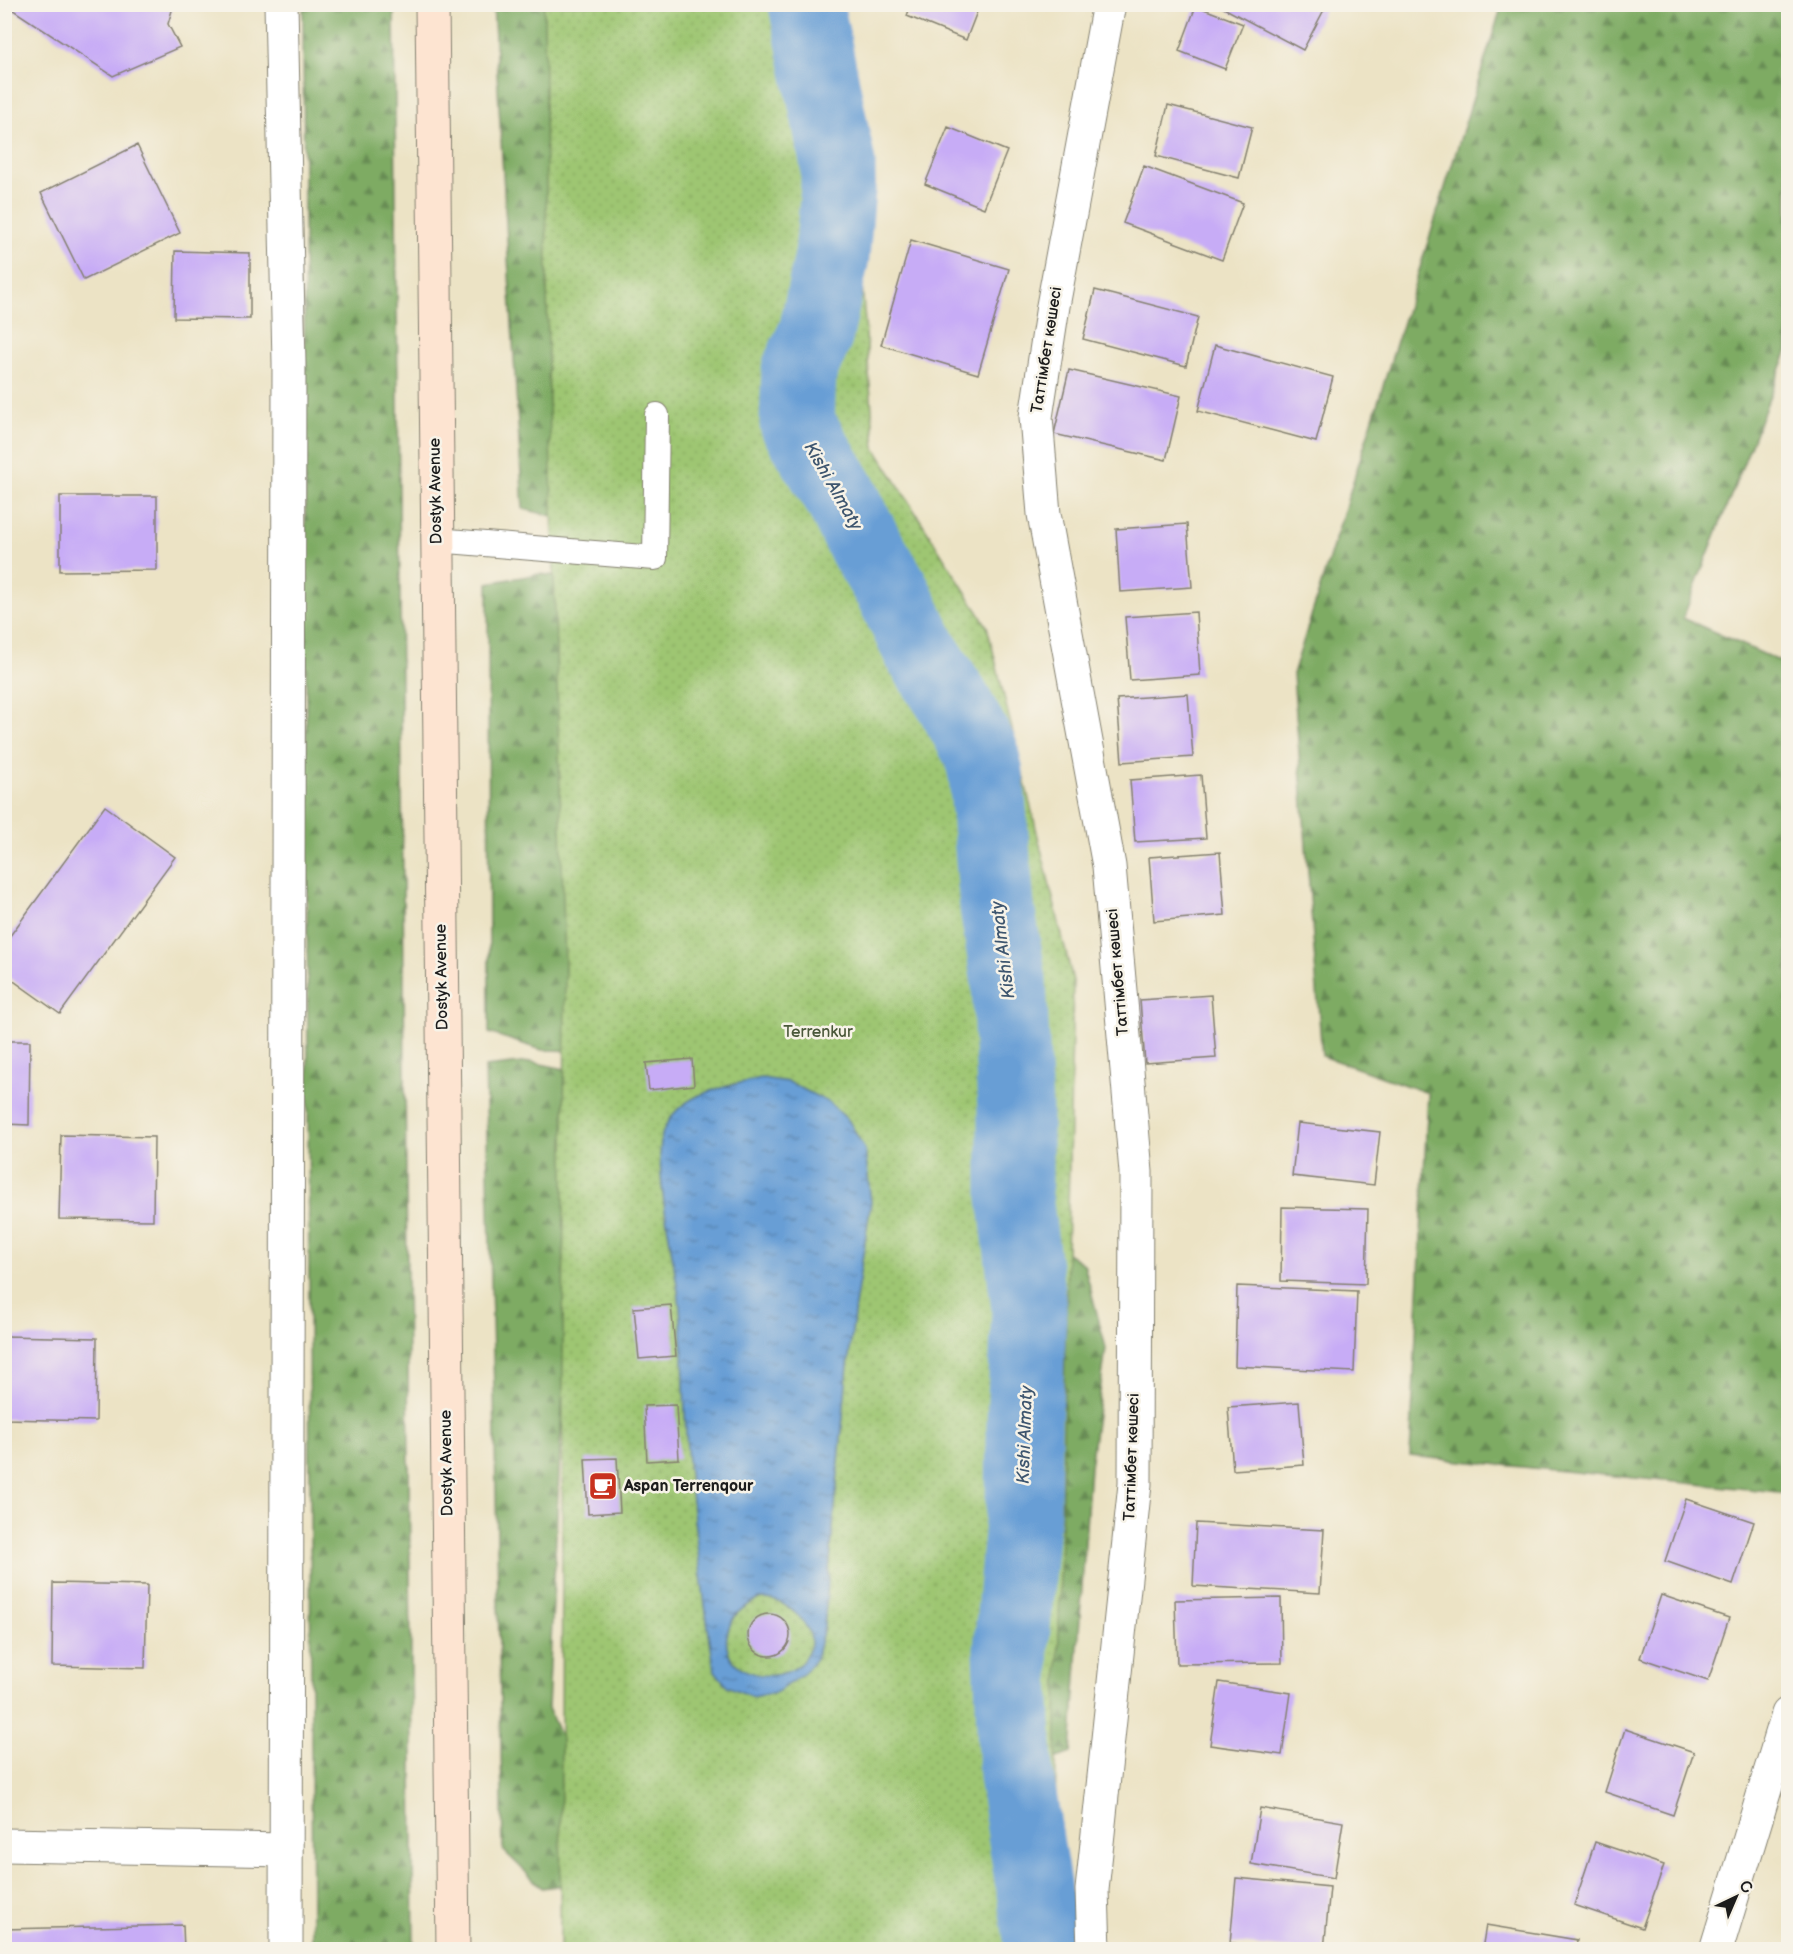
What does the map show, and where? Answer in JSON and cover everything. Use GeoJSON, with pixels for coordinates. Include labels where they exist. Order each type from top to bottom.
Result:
{"type":"FeatureCollection","features":[{"type":"Feature","properties":{"kind":"main road","name":"Dostyk Avenue"},"geometry":{"type":"LineString","coordinates":[[432,4],[453,1950]]}},
{"type":"Feature","properties":{"kind":"street"},"geometry":{"type":"LineString","coordinates":[[282,4],[289,363],[286,1950]]}},
{"type":"Feature","properties":{"kind":"street","name":"Таттімбет көшесі"},"geometry":{"type":"LineString","coordinates":[[1094,1950],[1092,1890],[1135,1484],[1136,1172],[1109,866],[1044,514],[1036,417],[1053,306],[1109,4]]}},
{"type":"Feature","properties":{"kind":"street"},"geometry":{"type":"LineString","coordinates":[[1716,1950],[1788,1714]]}},
{"type":"Feature","properties":{"kind":"street"},"geometry":{"type":"LineString","coordinates":[[4,1845],[285,1850]]}},
{"type":"Feature","properties":{"kind":"lane"},"geometry":{"type":"LineString","coordinates":[[436,540],[655,558],[657,415]]}},
{"type":"Feature","properties":{"kind":"green space"},"geometry":{"type":"Polygon","coordinates":[[[303,5],[394,5],[414,1949],[312,1949],[303,5]]]}},
{"type":"Feature","properties":{"kind":"green space"},"geometry":{"type":"Polygon","coordinates":[[[493,5],[765,5],[601,528],[523,509],[493,5]]]}},
{"type":"Feature","properties":{"kind":"green space","name":"Terrenkur"},"geometry":{"type":"Polygon","coordinates":[[[544,5],[831,5],[858,234],[875,448],[987,626],[1073,981],[1052,1949],[560,1949],[565,967],[548,365],[544,5]]]}},
{"type":"Feature","properties":{"kind":"green space"},"geometry":{"type":"Polygon","coordinates":[[[1502,5],[1788,5],[1788,350],[1683,618],[1788,665],[1788,1493],[1410,1456],[1428,1093],[1322,1056],[1293,674],[1502,5]]]}},
{"type":"Feature","properties":{"kind":"green space"},"geometry":{"type":"Polygon","coordinates":[[[539,574],[579,578],[596,1051],[542,1050],[489,1033],[488,583],[539,574]]]}},
{"type":"Feature","properties":{"kind":"green space"},"geometry":{"type":"Polygon","coordinates":[[[531,1062],[590,1074],[571,1216],[548,1708],[605,1836],[627,1877],[542,1888],[503,1850],[485,1067],[531,1062]]]}},
{"type":"Feature","properties":{"kind":"green space"},"geometry":{"type":"Polygon","coordinates":[[[1033,1231],[1084,1264],[1106,1348],[1090,1467],[1071,1753],[1030,1768],[1033,1231]]]}},
{"type":"Feature","properties":{"kind":"water"},"geometry":{"type":"Polygon","coordinates":[[[761,1078],[789,1082],[830,1103],[849,1121],[865,1150],[871,1202],[846,1384],[824,1627],[816,1659],[804,1673],[777,1692],[753,1697],[727,1686],[715,1671],[692,1507],[686,1442],[681,1319],[660,1163],[664,1129],[681,1106],[719,1088],[761,1078]],[[759,1599],[734,1617],[727,1635],[728,1650],[734,1662],[744,1670],[772,1675],[786,1673],[806,1656],[811,1644],[808,1629],[786,1606],[779,1602],[759,1599]]]}},
{"type":"Feature","properties":{"kind":"building"},"geometry":{"type":"Polygon","coordinates":[[[4,4],[172,4],[168,24],[180,47],[113,76],[4,4]]]}},
{"type":"Feature","properties":{"kind":"building"},"geometry":{"type":"Polygon","coordinates":[[[911,4],[980,4],[966,40],[907,16],[911,4]]]}},
{"type":"Feature","properties":{"kind":"building"},"geometry":{"type":"Polygon","coordinates":[[[1216,4],[1327,4],[1303,50],[1216,4]]]}},
{"type":"Feature","properties":{"kind":"building"},"geometry":{"type":"Polygon","coordinates":[[[1196,6],[1243,24],[1225,69],[1179,51],[1196,6]]]}},
{"type":"Feature","properties":{"kind":"building"},"geometry":{"type":"Polygon","coordinates":[[[1168,105],[1252,127],[1239,178],[1156,156],[1168,105]]]}},
{"type":"Feature","properties":{"kind":"building"},"geometry":{"type":"Polygon","coordinates":[[[948,127],[1007,151],[984,208],[925,184],[948,127]]]}},
{"type":"Feature","properties":{"kind":"building"},"geometry":{"type":"Polygon","coordinates":[[[137,145],[180,233],[84,280],[41,193],[137,145]]]}},
{"type":"Feature","properties":{"kind":"building"},"geometry":{"type":"Polygon","coordinates":[[[1144,166],[1243,203],[1222,260],[1123,223],[1144,166]]]}},
{"type":"Feature","properties":{"kind":"building"},"geometry":{"type":"Polygon","coordinates":[[[911,240],[1009,269],[978,374],[881,345],[911,240]]]}},
{"type":"Feature","properties":{"kind":"building"},"geometry":{"type":"Polygon","coordinates":[[[175,251],[250,253],[250,319],[174,318],[175,251]]]}},
{"type":"Feature","properties":{"kind":"building"},"geometry":{"type":"Polygon","coordinates":[[[1095,290],[1198,317],[1186,366],[1083,339],[1095,290]]]}},
{"type":"Feature","properties":{"kind":"building"},"geometry":{"type":"Polygon","coordinates":[[[1215,345],[1333,377],[1316,442],[1198,411],[1215,345]]]}},
{"type":"Feature","properties":{"kind":"building"},"geometry":{"type":"Polygon","coordinates":[[[1069,370],[1181,396],[1166,460],[1054,434],[1069,370]]]}},
{"type":"Feature","properties":{"kind":"building"},"geometry":{"type":"Polygon","coordinates":[[[60,496],[157,496],[157,570],[60,571],[60,496]]]}},
{"type":"Feature","properties":{"kind":"building"},"geometry":{"type":"Polygon","coordinates":[[[1187,524],[1192,587],[1120,592],[1116,529],[1187,524]]]}},
{"type":"Feature","properties":{"kind":"building"},"geometry":{"type":"Polygon","coordinates":[[[1196,612],[1200,675],[1130,680],[1125,617],[1196,612]]]}},
{"type":"Feature","properties":{"kind":"building"},"geometry":{"type":"Polygon","coordinates":[[[1188,694],[1193,757],[1122,762],[1117,699],[1188,694]]]}},
{"type":"Feature","properties":{"kind":"building"},"geometry":{"type":"Polygon","coordinates":[[[1201,775],[1206,838],[1135,842],[1130,780],[1201,775]]]}},
{"type":"Feature","properties":{"kind":"building"},"geometry":{"type":"Polygon","coordinates":[[[105,806],[175,857],[60,1014],[4,974],[4,944],[105,806]]]}},
{"type":"Feature","properties":{"kind":"building"},"geometry":{"type":"Polygon","coordinates":[[[1220,852],[1225,915],[1154,921],[1149,857],[1220,852]]]}},
{"type":"Feature","properties":{"kind":"building"},"geometry":{"type":"Polygon","coordinates":[[[1211,995],[1216,1058],[1145,1063],[1140,1000],[1211,995]]]}},
{"type":"Feature","properties":{"kind":"building"},"geometry":{"type":"Polygon","coordinates":[[[4,1041],[30,1041],[29,1125],[4,1124],[4,1041]]]}},
{"type":"Feature","properties":{"kind":"building"},"geometry":{"type":"Polygon","coordinates":[[[692,1059],[694,1085],[649,1090],[646,1063],[692,1059]]]}},
{"type":"Feature","properties":{"kind":"building"},"geometry":{"type":"Polygon","coordinates":[[[1298,1123],[1380,1132],[1374,1185],[1292,1176],[1298,1123]]]}},
{"type":"Feature","properties":{"kind":"building"},"geometry":{"type":"Polygon","coordinates":[[[61,1135],[154,1137],[153,1220],[59,1219],[61,1135]]]}},
{"type":"Feature","properties":{"kind":"building"},"geometry":{"type":"Polygon","coordinates":[[[1282,1207],[1368,1209],[1366,1284],[1281,1281],[1282,1207]]]}},
{"type":"Feature","properties":{"kind":"building"},"geometry":{"type":"Polygon","coordinates":[[[1237,1286],[1357,1291],[1354,1372],[1235,1366],[1237,1286]]]}},
{"type":"Feature","properties":{"kind":"building"},"geometry":{"type":"Polygon","coordinates":[[[671,1305],[676,1356],[639,1359],[634,1308],[671,1305]]]}},
{"type":"Feature","properties":{"kind":"building"},"geometry":{"type":"Polygon","coordinates":[[[4,1336],[97,1338],[96,1421],[4,1419],[4,1336]]]}},
{"type":"Feature","properties":{"kind":"building"},"geometry":{"type":"Polygon","coordinates":[[[1299,1402],[1304,1465],[1233,1470],[1228,1407],[1299,1402]]]}},
{"type":"Feature","properties":{"kind":"building"},"geometry":{"type":"Polygon","coordinates":[[[676,1405],[679,1459],[647,1461],[644,1406],[676,1405]]]}},
{"type":"Feature","properties":{"kind":"building","name":"Aspan Terrenqour"},"geometry":{"type":"Polygon","coordinates":[[[617,1458],[620,1512],[588,1514],[585,1459],[617,1458]]]}},
{"type":"Feature","properties":{"kind":"building"},"geometry":{"type":"Polygon","coordinates":[[[1686,1499],[1754,1522],[1733,1585],[1665,1561],[1686,1499]]]}},
{"type":"Feature","properties":{"kind":"building"},"geometry":{"type":"Polygon","coordinates":[[[1196,1523],[1324,1530],[1320,1593],[1193,1586],[1196,1523]]]}},
{"type":"Feature","properties":{"kind":"building"},"geometry":{"type":"Polygon","coordinates":[[[53,1583],[147,1585],[145,1668],[52,1666],[53,1583]]]}},
{"type":"Feature","properties":{"kind":"building"},"geometry":{"type":"Polygon","coordinates":[[[1661,1595],[1729,1618],[1708,1681],[1640,1658],[1661,1595]]]}},
{"type":"Feature","properties":{"kind":"building"},"geometry":{"type":"Polygon","coordinates":[[[1281,1598],[1282,1663],[1177,1664],[1175,1600],[1281,1598]]]}},
{"type":"Feature","properties":{"kind":"building"},"geometry":{"type":"Polygon","coordinates":[[[769,1614],[784,1620],[790,1635],[784,1650],[769,1656],[754,1650],[748,1635],[754,1620],[769,1614]]]}},
{"type":"Feature","properties":{"kind":"building"},"geometry":{"type":"Polygon","coordinates":[[[1219,1682],[1291,1693],[1282,1755],[1210,1745],[1219,1682]]]}},
{"type":"Feature","properties":{"kind":"building"},"geometry":{"type":"Polygon","coordinates":[[[1625,1729],[1694,1752],[1673,1815],[1605,1792],[1625,1729]]]}},
{"type":"Feature","properties":{"kind":"building"},"geometry":{"type":"Polygon","coordinates":[[[1260,1808],[1343,1822],[1334,1878],[1251,1864],[1260,1808]]]}},
{"type":"Feature","properties":{"kind":"building"},"geometry":{"type":"Polygon","coordinates":[[[1595,1842],[1664,1865],[1642,1928],[1574,1905],[1595,1842]]]}},
{"type":"Feature","properties":{"kind":"building"},"geometry":{"type":"Polygon","coordinates":[[[1236,1878],[1330,1887],[1324,1950],[1230,1943],[1236,1878]]]}},
{"type":"Feature","properties":{"kind":"building"},"geometry":{"type":"Polygon","coordinates":[[[183,1925],[184,1950],[4,1950],[4,1929],[183,1925]]]}},
{"type":"Feature","properties":{"kind":"building"},"geometry":{"type":"Polygon","coordinates":[[[1486,1925],[1577,1940],[1576,1950],[1482,1950],[1486,1925]]]}},
{"type":"Feature","properties":{"kind":"waterway","name":"Kіshі Almaty"},"geometry":{"type":"LineString","coordinates":[[806,4],[838,164],[838,190],[832,256],[816,333],[799,370],[797,423],[840,494],[865,545],[892,590],[922,653],[951,698],[981,752],[986,774],[997,907],[1009,981],[1015,1109],[1015,1196],[1029,1309],[1023,1510],[1011,1651],[1016,1775],[1043,1950]]}},
{"type":"Feature","properties":{"kind":"place","name":"Aspan Terrenqour"},"geometry":{"type":"Point","coordinates":[603,1486]}}]}
